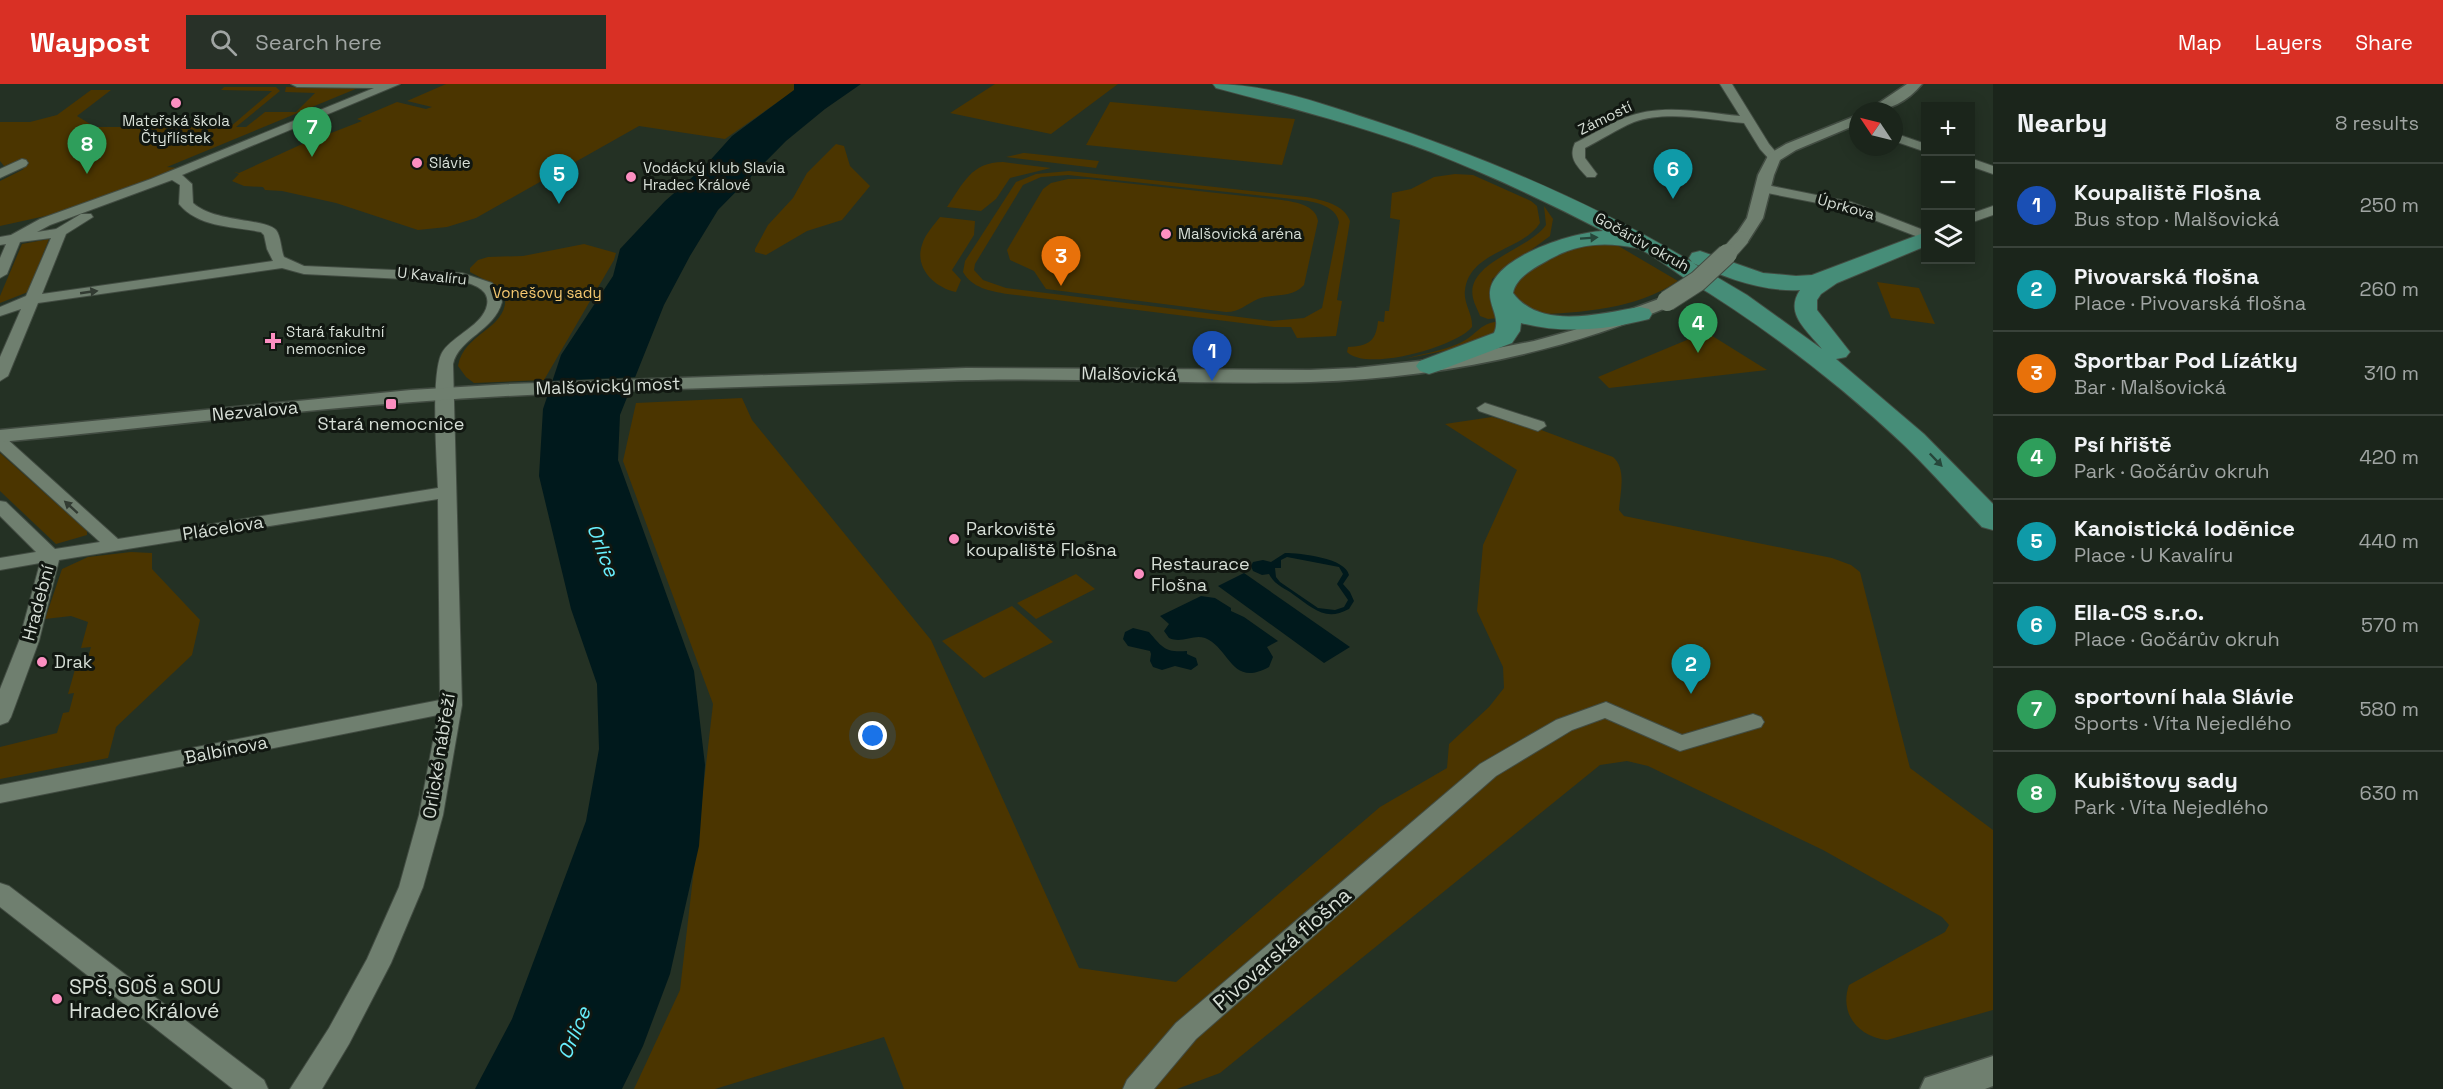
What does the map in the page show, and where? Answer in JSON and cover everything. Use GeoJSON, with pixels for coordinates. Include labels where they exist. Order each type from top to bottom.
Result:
{"type":"FeatureCollection","features":[{"type":"Feature","properties":{"kind":"main road","name":"Gočárův okruh"},"geometry":{"type":"LineString","coordinates":[[1222,84],[1369,123],[1498,171],[1686,259],[1794,338],[1871,399],[1922,446],[1993,521]]}},
{"type":"Feature","properties":{"kind":"main road","name":"Gočárův okruh"},"geometry":{"type":"LineString","coordinates":[[1255,84],[1376,117],[1467,149],[1564,189],[1778,309],[1838,352],[1938,436],[1993,491]]}},
{"type":"Feature","properties":{"kind":"main road"},"geometry":{"type":"LineString","coordinates":[[1429,366],[1503,338],[1509,331],[1510,323],[1502,294],[1507,279],[1535,258],[1557,236],[1560,221],[1552,205],[1540,195],[1498,171]]}},
{"type":"Feature","properties":{"kind":"main road"},"geometry":{"type":"LineString","coordinates":[[1535,258],[1572,240],[1608,237],[1768,282],[1800,284],[1829,278]]}},
{"type":"Feature","properties":{"kind":"main road"},"geometry":{"type":"LineString","coordinates":[[1838,352],[1812,322],[1804,306],[1812,289],[1829,278],[1921,239]]}},
{"type":"Feature","properties":{"kind":"main road"},"geometry":{"type":"LineString","coordinates":[[1502,294],[1508,303],[1524,314],[1550,322],[1581,323],[1640,314]]}},
{"type":"Feature","properties":{"kind":"main road"},"geometry":{"type":"LineString","coordinates":[[1502,294],[1518,318],[1551,344]]}},
{"type":"Feature","properties":{"kind":"street"},"geometry":{"type":"LineString","coordinates":[[297,84],[390,86]]}},
{"type":"Feature","properties":{"kind":"street"},"geometry":{"type":"LineString","coordinates":[[1726,84],[1747,120],[1774,157]]}},
{"type":"Feature","properties":{"kind":"street"},"geometry":{"type":"LineString","coordinates":[[1890,102],[1915,84]]}},
{"type":"Feature","properties":{"kind":"street"},"geometry":{"type":"LineString","coordinates":[[7,240],[60,233],[76,221],[141,193],[174,174],[390,86]]}},
{"type":"Feature","properties":{"kind":"street","name":"Zámostí"},"geometry":{"type":"LineString","coordinates":[[1591,174],[1579,161],[1577,155],[1580,146],[1629,120],[1644,115],[1663,113],[1747,120]]}},
{"type":"Feature","properties":{"kind":"street"},"geometry":{"type":"LineString","coordinates":[[1762,188],[1769,164],[1774,157],[1791,147],[1849,125]]}},
{"type":"Feature","properties":{"kind":"street"},"geometry":{"type":"LineString","coordinates":[[1903,140],[1921,146]]}},
{"type":"Feature","properties":{"kind":"street"},"geometry":{"type":"LineString","coordinates":[[1975,163],[1993,170]]}},
{"type":"Feature","properties":{"kind":"street"},"geometry":{"type":"LineString","coordinates":[[0,174],[22,164]]}},
{"type":"Feature","properties":{"kind":"street"},"geometry":{"type":"LineString","coordinates":[[174,174],[186,184],[186,204],[193,212],[216,220],[265,229],[271,233],[275,255],[283,264]]}},
{"type":"Feature","properties":{"kind":"street"},"geometry":{"type":"LineString","coordinates":[[7,240],[125,191],[155,183]]}},
{"type":"Feature","properties":{"kind":"street","name":"Úprkova"},"geometry":{"type":"LineString","coordinates":[[1762,188],[1846,205],[1921,235]]}},
{"type":"Feature","properties":{"kind":"street","name":"Malšovická"},"geometry":{"type":"LineString","coordinates":[[706,383],[966,374],[1310,376],[1429,366],[1511,353],[1601,329],[1640,314],[1667,302],[1703,279],[1741,239],[1755,218],[1762,188]]}},
{"type":"Feature","properties":{"kind":"street"},"geometry":{"type":"LineString","coordinates":[[1975,217],[1993,210]]}},
{"type":"Feature","properties":{"kind":"street"},"geometry":{"type":"LineString","coordinates":[[0,228],[60,233]]}},
{"type":"Feature","properties":{"kind":"street"},"geometry":{"type":"LineString","coordinates":[[0,376],[60,233]]}},
{"type":"Feature","properties":{"kind":"street"},"geometry":{"type":"LineString","coordinates":[[0,274],[7,240]]}},
{"type":"Feature","properties":{"kind":"street","name":"U Kavalíru"},"geometry":{"type":"LineString","coordinates":[[0,312],[32,300],[283,264],[304,270],[468,277],[490,289],[495,296],[495,306],[488,317],[450,353],[447,360],[446,393]]}},
{"type":"Feature","properties":{"kind":"street","name":"Malšovický most"},"geometry":{"type":"LineString","coordinates":[[510,390],[706,383]]}},
{"type":"Feature","properties":{"kind":"street","name":"Nezvalova"},"geometry":{"type":"LineString","coordinates":[[0,436],[446,393],[510,390]]}},
{"type":"Feature","properties":{"kind":"street","name":"Orlické nábřeží"},"geometry":{"type":"LineString","coordinates":[[304,1089],[314,1078],[339,1036],[378,963],[411,887],[431,815],[451,705],[446,393]]}},
{"type":"Feature","properties":{"kind":"street"},"geometry":{"type":"LineString","coordinates":[[1485,408],[1538,426]]}},
{"type":"Feature","properties":{"kind":"street"},"geometry":{"type":"LineString","coordinates":[[0,442],[115,546]]}},
{"type":"Feature","properties":{"kind":"street","name":"Plácelova"},"geometry":{"type":"LineString","coordinates":[[0,564],[446,492]]}},
{"type":"Feature","properties":{"kind":"street","name":"Hradební"},"geometry":{"type":"LineString","coordinates":[[0,506],[51,556],[29,641],[0,717]]}},
{"type":"Feature","properties":{"kind":"street","name":"Balbínova"},"geometry":{"type":"LineString","coordinates":[[0,794],[451,705]]}},
{"type":"Feature","properties":{"kind":"street","name":"Pivovarská flošna"},"geometry":{"type":"LineString","coordinates":[[1137,1089],[1186,1031],[1488,771],[1564,725],[1606,711],[1680,743],[1753,722]]}},
{"type":"Feature","properties":{"kind":"street"},"geometry":{"type":"LineString","coordinates":[[0,892],[254,1089]]}},
{"type":"Feature","properties":{"kind":"street"},"geometry":{"type":"LineString","coordinates":[[1937,1089],[1993,1071]]}},
{"type":"Feature","properties":{"kind":"green space","name":"Slávie"},"geometry":{"type":"Polygon","coordinates":[[[446,84],[794,84],[795,90],[725,139],[639,126],[476,218],[447,227],[418,230],[336,203],[282,191],[265,190],[263,187],[244,186],[232,181],[239,174],[234,172],[239,173],[300,145],[362,121],[357,119],[397,102],[426,109],[432,107],[407,101],[446,84]]]}},
{"type":"Feature","properties":{"kind":"green space"},"geometry":{"type":"Polygon","coordinates":[[[995,84],[1118,84],[1051,134],[950,113],[995,84]]]}},
{"type":"Feature","properties":{"kind":"green space"},"geometry":{"type":"Polygon","coordinates":[[[224,87],[276,87],[280,91],[236,127],[246,127],[265,112],[296,112],[315,93],[285,92],[286,87],[358,88],[167,167],[178,168],[59,213],[0,226],[0,181],[24,169],[4,166],[0,161],[0,122],[30,122],[57,115],[91,90],[111,90],[77,116],[95,127],[230,127],[272,91],[221,90],[224,87]]]}},
{"type":"Feature","properties":{"kind":"green space"},"geometry":{"type":"Polygon","coordinates":[[[1110,102],[1295,119],[1282,165],[1086,145],[1110,102]]]}},
{"type":"Feature","properties":{"kind":"green space"},"geometry":{"type":"Polygon","coordinates":[[[836,144],[844,146],[850,166],[870,186],[842,220],[807,231],[766,255],[755,252],[768,225],[793,198],[807,173],[836,144]]]}},
{"type":"Feature","properties":{"kind":"green space"},"geometry":{"type":"Polygon","coordinates":[[[1023,153],[1099,161],[1096,168],[1006,157],[1023,153]]]}},
{"type":"Feature","properties":{"kind":"green space"},"geometry":{"type":"Polygon","coordinates":[[[1003,162],[1051,168],[1010,178],[996,199],[981,211],[947,207],[975,170],[992,163],[1003,162]]]}},
{"type":"Feature","properties":{"kind":"green space"},"geometry":{"type":"Polygon","coordinates":[[[1069,171],[1306,197],[1325,201],[1338,207],[1350,221],[1337,300],[1342,301],[1336,336],[1297,338],[1291,327],[1274,327],[1007,294],[976,285],[963,272],[965,261],[1016,182],[1036,174],[1069,171]],[[1068,175],[1041,177],[1023,185],[975,264],[974,270],[983,280],[1006,288],[1271,321],[1304,318],[1322,308],[1339,222],[1334,212],[1329,209],[1302,200],[1068,175]]]}},
{"type":"Feature","properties":{"kind":"green space"},"geometry":{"type":"Polygon","coordinates":[[[1455,174],[1473,175],[1531,201],[1537,206],[1540,223],[1521,240],[1486,259],[1469,277],[1465,295],[1472,327],[1463,335],[1430,349],[1391,358],[1357,357],[1347,352],[1348,347],[1370,342],[1375,334],[1378,321],[1384,322],[1385,311],[1389,311],[1400,220],[1390,218],[1392,193],[1411,189],[1434,177],[1455,174]]]}},
{"type":"Feature","properties":{"kind":"green space","name":"Malšovická aréna"},"geometry":{"type":"Polygon","coordinates":[[[1068,179],[1088,179],[1282,200],[1304,205],[1313,211],[1318,221],[1304,285],[1294,292],[1264,297],[1231,312],[1046,289],[1034,271],[1010,260],[1007,250],[1043,189],[1051,183],[1068,179]]]}},
{"type":"Feature","properties":{"kind":"green space"},"geometry":{"type":"Polygon","coordinates":[[[1544,206],[1553,219],[1550,236],[1492,279],[1491,297],[1499,318],[1488,319],[1480,316],[1473,298],[1473,286],[1479,275],[1500,257],[1538,234],[1546,225],[1544,206]]]}},
{"type":"Feature","properties":{"kind":"green space"},"geometry":{"type":"Polygon","coordinates":[[[940,217],[975,221],[974,235],[952,270],[961,280],[956,292],[941,286],[928,276],[921,261],[923,241],[940,217]]]}},
{"type":"Feature","properties":{"kind":"green space"},"geometry":{"type":"Polygon","coordinates":[[[49,239],[28,292],[0,303],[0,296],[22,244],[49,239]]]}},
{"type":"Feature","properties":{"kind":"green space"},"geometry":{"type":"Polygon","coordinates":[[[1610,241],[1678,281],[1644,298],[1589,311],[1532,315],[1512,297],[1513,287],[1521,277],[1566,246],[1610,241]]]}},
{"type":"Feature","properties":{"kind":"green space","name":"Vonešovy sady"},"geometry":{"type":"Polygon","coordinates":[[[584,244],[616,253],[614,260],[544,380],[474,383],[466,377],[458,366],[462,354],[469,344],[495,322],[502,313],[505,303],[504,290],[470,272],[470,268],[478,260],[488,257],[523,256],[584,244]]]}},
{"type":"Feature","properties":{"kind":"green space"},"geometry":{"type":"Polygon","coordinates":[[[1877,282],[1919,288],[1935,324],[1891,318],[1877,282]]]}},
{"type":"Feature","properties":{"kind":"green space"},"geometry":{"type":"Polygon","coordinates":[[[1501,321],[1500,330],[1483,343],[1404,359],[1453,346],[1466,340],[1483,326],[1501,321]]]}},
{"type":"Feature","properties":{"kind":"green space"},"geometry":{"type":"Polygon","coordinates":[[[1706,332],[1767,370],[1609,388],[1598,377],[1706,332]]]}},
{"type":"Feature","properties":{"kind":"green space"},"geometry":{"type":"Polygon","coordinates":[[[742,398],[752,420],[931,640],[1079,968],[1176,982],[1380,807],[1447,768],[1449,744],[1489,707],[1504,688],[1503,667],[1477,611],[1483,545],[1517,470],[1445,424],[1492,417],[1536,428],[1613,457],[1620,468],[1619,510],[1624,516],[1832,558],[1851,565],[1860,572],[1910,768],[1993,830],[1993,1010],[1887,1040],[1867,1034],[1853,1022],[1849,1014],[1847,995],[1849,985],[1945,932],[1949,925],[1942,917],[1823,850],[1648,766],[1627,761],[1600,765],[1220,1073],[1177,1089],[904,1089],[884,1037],[715,1089],[634,1089],[680,990],[713,704],[623,461],[636,403],[742,398]]]}},
{"type":"Feature","properties":{"kind":"green space"},"geometry":{"type":"Polygon","coordinates":[[[0,453],[87,531],[87,535],[56,544],[0,491],[0,453]]]}},
{"type":"Feature","properties":{"kind":"green space"},"geometry":{"type":"Polygon","coordinates":[[[131,552],[152,553],[152,569],[200,620],[192,655],[116,727],[108,758],[0,779],[0,747],[57,733],[63,713],[69,712],[74,693],[68,694],[76,666],[86,664],[91,647],[81,648],[88,622],[71,616],[45,619],[62,569],[88,557],[131,552]]]}},
{"type":"Feature","properties":{"kind":"green space"},"geometry":{"type":"Polygon","coordinates":[[[1076,574],[1095,589],[1036,619],[1017,603],[1076,574]]]}},
{"type":"Feature","properties":{"kind":"green space"},"geometry":{"type":"Polygon","coordinates":[[[1012,606],[1053,642],[984,678],[942,641],[1012,606]]]}},
{"type":"Feature","properties":{"kind":"water","name":"Orlice"},"geometry":{"type":"Polygon","coordinates":[[[794,84],[861,84],[825,109],[786,141],[718,210],[664,305],[620,415],[618,460],[694,671],[705,765],[699,846],[670,974],[643,1046],[622,1089],[475,1089],[512,1019],[586,821],[599,749],[597,684],[571,609],[539,476],[543,409],[561,355],[613,276],[620,249],[665,201],[705,166],[732,136],[794,90],[794,84]]]}},
{"type":"Feature","properties":{"kind":"water"},"geometry":{"type":"Polygon","coordinates":[[[1285,553],[1321,558],[1340,564],[1349,575],[1343,584],[1354,601],[1349,609],[1341,613],[1326,614],[1313,609],[1277,584],[1269,574],[1262,575],[1253,571],[1251,566],[1253,562],[1263,560],[1271,562],[1285,553]],[[1287,557],[1281,560],[1281,568],[1275,568],[1276,577],[1280,582],[1318,608],[1335,610],[1344,607],[1348,600],[1337,584],[1343,574],[1339,567],[1287,557]]]}},
{"type":"Feature","properties":{"kind":"water"},"geometry":{"type":"Polygon","coordinates":[[[1244,573],[1350,647],[1324,663],[1218,586],[1244,573]]]}},
{"type":"Feature","properties":{"kind":"water"},"geometry":{"type":"Polygon","coordinates":[[[1201,596],[1215,598],[1278,641],[1267,647],[1273,657],[1269,667],[1246,673],[1239,670],[1213,643],[1205,638],[1174,640],[1169,638],[1164,631],[1169,624],[1160,616],[1201,596]]]}},
{"type":"Feature","properties":{"kind":"water"},"geometry":{"type":"Polygon","coordinates":[[[1133,628],[1149,632],[1169,650],[1187,651],[1187,654],[1196,658],[1198,665],[1191,670],[1175,666],[1162,670],[1153,667],[1150,661],[1150,651],[1128,646],[1123,639],[1125,632],[1133,628]]]}},
{"type":"Feature","properties":{"kind":"pier"},"geometry":{"type":"Polygon","coordinates":[[[639,377],[632,393],[544,396],[549,381],[639,377]]]}},
{"type":"Feature","properties":{"kind":"place","name":"Mateřská škola Čtyřlístek"},"geometry":{"type":"Point","coordinates":[176,103]}},
{"type":"Feature","properties":{"kind":"place","name":"sportovní hala Slávie"},"geometry":{"type":"Point","coordinates":[312,157]}},
{"type":"Feature","properties":{"kind":"place","name":"Slávie"},"geometry":{"type":"Point","coordinates":[417,163]}},
{"type":"Feature","properties":{"kind":"place","name":"Kubištovy sady"},"geometry":{"type":"Point","coordinates":[87,174]}},
{"type":"Feature","properties":{"kind":"place","name":"Vodácký klub Slavia Hradec Králové"},"geometry":{"type":"Point","coordinates":[631,177]}},
{"type":"Feature","properties":{"kind":"place","name":"Ella-CS s.r.o."},"geometry":{"type":"Point","coordinates":[1673,199]}},
{"type":"Feature","properties":{"kind":"place","name":"Kanoistická loděnice"},"geometry":{"type":"Point","coordinates":[559,204]}},
{"type":"Feature","properties":{"kind":"place","name":"Malšovická aréna"},"geometry":{"type":"Point","coordinates":[1166,234]}},
{"type":"Feature","properties":{"kind":"place","name":"Sportbar Pod Lízátky"},"geometry":{"type":"Point","coordinates":[1061,286]}},
{"type":"Feature","properties":{"kind":"place","name":"Stará fakultní nemocnice"},"geometry":{"type":"Point","coordinates":[273,341]}},
{"type":"Feature","properties":{"kind":"place","name":"Psí hřiště"},"geometry":{"type":"Point","coordinates":[1698,353]}},
{"type":"Feature","properties":{"kind":"place","name":"Koupaliště Flošna"},"geometry":{"type":"Point","coordinates":[1212,381]}},
{"type":"Feature","properties":{"kind":"place","name":"Stará nemocnice"},"geometry":{"type":"Point","coordinates":[391,404]}},
{"type":"Feature","properties":{"kind":"place","name":"Parkoviště koupaliště Flošna"},"geometry":{"type":"Point","coordinates":[954,539]}},
{"type":"Feature","properties":{"kind":"place","name":"Restaurace Flošna"},"geometry":{"type":"Point","coordinates":[1139,574]}},
{"type":"Feature","properties":{"kind":"place","name":"Drak"},"geometry":{"type":"Point","coordinates":[42,662]}},
{"type":"Feature","properties":{"kind":"place","name":"Pivovarská flošna"},"geometry":{"type":"Point","coordinates":[1691,694]}},
{"type":"Feature","properties":{"kind":"place","name":"SPŠ, SOŠ a SOU Hradec Králové"},"geometry":{"type":"Point","coordinates":[57,999]}}]}
